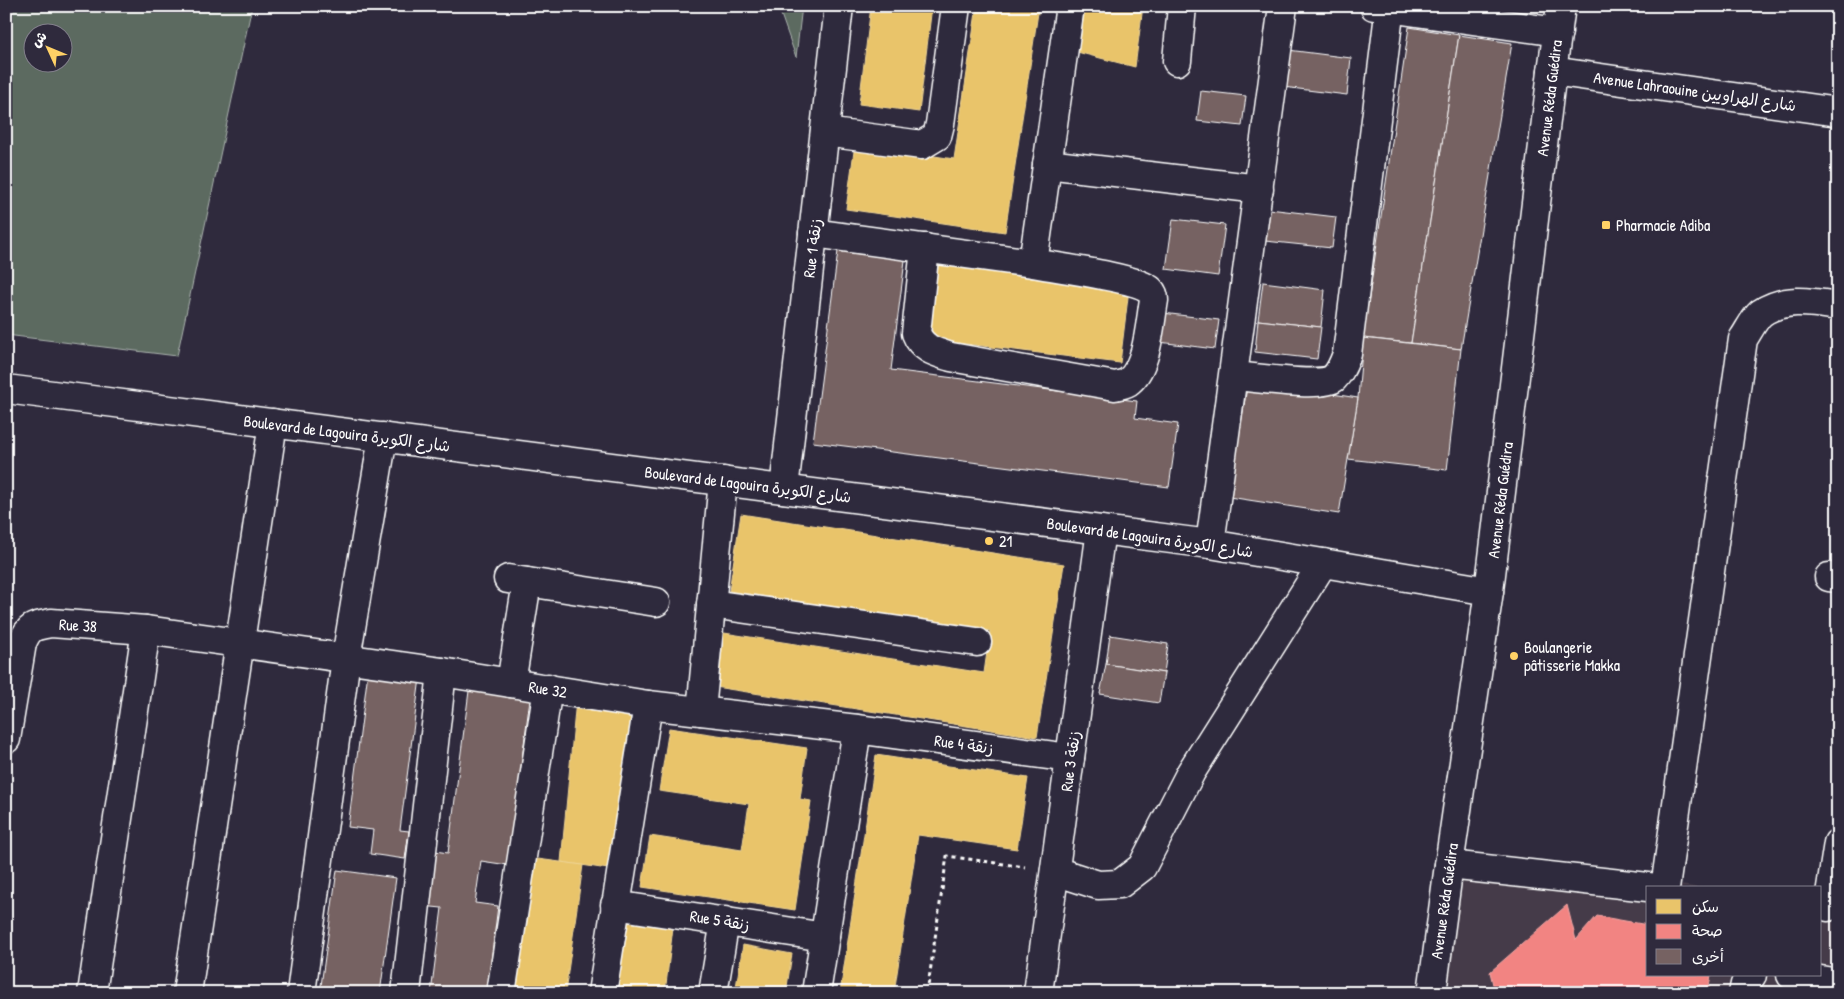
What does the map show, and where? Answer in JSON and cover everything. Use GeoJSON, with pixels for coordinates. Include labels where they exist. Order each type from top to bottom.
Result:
{"type":"FeatureCollection","features":[{"type":"Feature","properties":{"kind":"street","name":"Rue 1 زنقة"},"geometry":{"type":"LineString","coordinates":[[784,489],[839,6]]}},
{"type":"Feature","properties":{"kind":"street"},"geometry":{"type":"LineString","coordinates":[[825,132],[922,145],[937,136],[956,6]]}},
{"type":"Feature","properties":{"kind":"street"},"geometry":{"type":"LineString","coordinates":[[1033,263],[1070,6]]}},
{"type":"Feature","properties":{"kind":"street"},"geometry":{"type":"LineString","coordinates":[[1177,61],[1182,6]]}},
{"type":"Feature","properties":{"kind":"street"},"geometry":{"type":"LineString","coordinates":[[1210,544],[1284,6]]}},
{"type":"Feature","properties":{"kind":"street"},"geometry":{"type":"LineString","coordinates":[[1234,376],[1318,383],[1333,379],[1342,367],[1347,354],[1385,7],[1559,19]]}},
{"type":"Feature","properties":{"kind":"street","name":"Avenue Réda Guédira"},"geometry":{"type":"LineString","coordinates":[[1432,993],[1448,865],[1489,591],[1559,19]]}},
{"type":"Feature","properties":{"kind":"street","name":"Avenue Lahraouine شارع الهراويين"},"geometry":{"type":"LineString","coordinates":[[1552,70],[1838,112]]}},
{"type":"Feature","properties":{"kind":"street"},"geometry":{"type":"LineString","coordinates":[[1047,164],[1259,189]]}},
{"type":"Feature","properties":{"kind":"street"},"geometry":{"type":"LineString","coordinates":[[813,233],[925,248],[1033,263],[1131,281],[1150,289],[1154,300],[1144,357],[1139,370],[1129,382],[1115,386],[951,357],[930,350],[920,342],[916,332],[925,248]]}},
{"type":"Feature","properties":{"kind":"street"},"geometry":{"type":"LineString","coordinates":[[1665,886],[1743,339],[1760,314],[1782,303],[1804,301],[1838,306]]}},
{"type":"Feature","properties":{"kind":"street","name":"Boulevard de Lagouira شارع الكويرة"},"geometry":{"type":"LineString","coordinates":[[6,389],[1210,544],[1489,591]]}},
{"type":"Feature","properties":{"kind":"street"},"geometry":{"type":"LineString","coordinates":[[187,993],[273,423]]}},
{"type":"Feature","properties":{"kind":"street"},"geometry":{"type":"LineString","coordinates":[[301,993],[346,658],[382,438]]}},
{"type":"Feature","properties":{"kind":"street"},"geometry":{"type":"LineString","coordinates":[[701,711],[723,481]]}},
{"type":"Feature","properties":{"kind":"street","name":"Rue 3 زنقة"},"geometry":{"type":"LineString","coordinates":[[1038,993],[1101,530]]}},
{"type":"Feature","properties":{"kind":"street"},"geometry":{"type":"LineString","coordinates":[[1055,871],[1098,885],[1120,884],[1142,867],[1190,772],[1323,563]]}},
{"type":"Feature","properties":{"kind":"street"},"geometry":{"type":"LineString","coordinates":[[511,683],[518,580],[656,602]]}},
{"type":"Feature","properties":{"kind":"street"},"geometry":{"type":"LineString","coordinates":[[711,604],[976,642]]}},
{"type":"Feature","properties":{"kind":"street","name":"Rue 38"},"geometry":{"type":"LineString","coordinates":[[6,739],[22,643],[27,631],[38,625],[51,623],[146,630],[240,644]]}},
{"type":"Feature","properties":{"kind":"street"},"geometry":{"type":"LineString","coordinates":[[92,993],[146,630]]}},
{"type":"Feature","properties":{"kind":"street","name":"Rue 32"},"geometry":{"type":"LineString","coordinates":[[240,644],[442,672],[648,705],[857,730]]}},
{"type":"Feature","properties":{"kind":"street"},"geometry":{"type":"LineString","coordinates":[[406,993],[442,672]]}},
{"type":"Feature","properties":{"kind":"street"},"geometry":{"type":"LineString","coordinates":[[501,993],[548,688]]}},
{"type":"Feature","properties":{"kind":"street"},"geometry":{"type":"LineString","coordinates":[[602,993],[648,705]]}},
{"type":"Feature","properties":{"kind":"street"},"geometry":{"type":"LineString","coordinates":[[816,993],[857,730]]}},
{"type":"Feature","properties":{"kind":"street","name":"Rue 4 زنقة"},"geometry":{"type":"LineString","coordinates":[[857,730],[1070,758]]}},
{"type":"Feature","properties":{"kind":"street"},"geometry":{"type":"LineString","coordinates":[[1829,907],[1838,843]]}},
{"type":"Feature","properties":{"kind":"street"},"geometry":{"type":"LineString","coordinates":[[1448,865],[1646,887]]}},
{"type":"Feature","properties":{"kind":"street","name":"Rue 5 زنقة"},"geometry":{"type":"LineString","coordinates":[[616,905],[825,937]]}},
{"type":"Feature","properties":{"kind":"street"},"geometry":{"type":"LineString","coordinates":[[713,993],[725,921]]}},
{"type":"Feature","properties":{"kind":"street"},"geometry":{"type":"LineString","coordinates":[[1744,993],[1745,984],[1751,976]]}},
{"type":"Feature","properties":{"kind":"street"},"geometry":{"type":"LineString","coordinates":[[1797,976],[1838,983]]}},
{"type":"Feature","properties":{"kind":"path"},"geometry":{"type":"LineString","coordinates":[[927,993],[946,856],[1055,871]]}},
{"type":"Feature","properties":{"kind":"shaded area"},"geometry":{"type":"Polygon","coordinates":[[[1441,852],[1688,886],[1646,886],[1646,976],[1822,976],[1822,904],[1838,906],[1838,993],[1420,993],[1441,852]]]}},
{"type":"Feature","properties":{"kind":"green space"},"geometry":{"type":"Polygon","coordinates":[[[6,6],[252,6],[177,356],[6,335],[6,6]]]}},
{"type":"Feature","properties":{"kind":"green space"},"geometry":{"type":"Polygon","coordinates":[[[778,6],[802,6],[796,57],[778,6]]]}},
{"type":"Feature","properties":{"kind":"building: سكن"},"geometry":{"type":"Polygon","coordinates":[[[871,6],[932,6],[919,112],[859,104],[871,6]]]}},
{"type":"Feature","properties":{"kind":"building: سكن"},"geometry":{"type":"Polygon","coordinates":[[[977,6],[1039,6],[1005,232],[846,209],[855,144],[954,159],[977,6]]]}},
{"type":"Feature","properties":{"kind":"building: سكن"},"geometry":{"type":"Polygon","coordinates":[[[1084,6],[1143,6],[1135,67],[1077,52],[1084,6]]]}},
{"type":"Feature","properties":{"kind":"building: سكن"},"geometry":{"type":"Polygon","coordinates":[[[935,265],[1129,289],[1120,363],[926,339],[935,265]]]}},
{"type":"Feature","properties":{"kind":"building: سكن"},"geometry":{"type":"Polygon","coordinates":[[[741,514],[1064,564],[1037,737],[715,687],[724,633],[984,673],[990,631],[729,591],[741,514]]]}},
{"type":"Feature","properties":{"kind":"building: سكن"},"geometry":{"type":"Polygon","coordinates":[[[576,700],[644,714],[608,869],[561,862],[576,700]]]}},
{"type":"Feature","properties":{"kind":"building: سكن"},"geometry":{"type":"Polygon","coordinates":[[[669,728],[807,748],[800,799],[811,801],[795,910],[642,887],[650,836],[742,850],[749,804],[659,791],[669,728]]]}},
{"type":"Feature","properties":{"kind":"building: سكن"},"geometry":{"type":"Polygon","coordinates":[[[876,755],[1028,778],[1017,849],[918,835],[894,993],[840,993],[876,755]]]}},
{"type":"Feature","properties":{"kind":"building: سكن"},"geometry":{"type":"Polygon","coordinates":[[[530,858],[583,865],[565,993],[511,993],[530,858]]]}},
{"type":"Feature","properties":{"kind":"building: سكن"},"geometry":{"type":"Polygon","coordinates":[[[620,912],[674,919],[665,993],[610,993],[620,912]]]}},
{"type":"Feature","properties":{"kind":"building: سكن"},"geometry":{"type":"Polygon","coordinates":[[[743,945],[792,954],[786,993],[735,993],[743,945]]]}},
{"type":"Feature","properties":{"kind":"building: صحة"},"geometry":{"type":"Polygon","coordinates":[[[1567,905],[1576,940],[1597,916],[1646,925],[1646,976],[1711,976],[1708,993],[1495,993],[1490,972],[1567,905]]]}},
{"type":"Feature","properties":{"kind":"building: أخرى"},"geometry":{"type":"Polygon","coordinates":[[[1409,27],[1459,35],[1411,343],[1363,338],[1409,27]]]}},
{"type":"Feature","properties":{"kind":"building: أخرى"},"geometry":{"type":"Polygon","coordinates":[[[1459,35],[1512,43],[1461,349],[1411,343],[1459,35]]]}},
{"type":"Feature","properties":{"kind":"building: أخرى"},"geometry":{"type":"Polygon","coordinates":[[[1288,50],[1351,58],[1347,95],[1283,87],[1288,50]]]}},
{"type":"Feature","properties":{"kind":"building: أخرى"},"geometry":{"type":"Polygon","coordinates":[[[1201,91],[1246,96],[1242,126],[1197,121],[1201,91]]]}},
{"type":"Feature","properties":{"kind":"building: أخرى"},"geometry":{"type":"Polygon","coordinates":[[[1269,209],[1336,217],[1332,248],[1265,241],[1269,209]]]}},
{"type":"Feature","properties":{"kind":"building: أخرى"},"geometry":{"type":"Polygon","coordinates":[[[1173,219],[1225,225],[1218,276],[1166,269],[1173,219]]]}},
{"type":"Feature","properties":{"kind":"building: أخرى"},"geometry":{"type":"Polygon","coordinates":[[[838,251],[905,260],[891,370],[1137,401],[1135,418],[1178,424],[1169,487],[813,442],[838,251]]]}},
{"type":"Feature","properties":{"kind":"building: أخرى"},"geometry":{"type":"Polygon","coordinates":[[[1263,282],[1325,290],[1321,327],[1258,320],[1263,282]]]}},
{"type":"Feature","properties":{"kind":"building: أخرى"},"geometry":{"type":"Polygon","coordinates":[[[1155,312],[1219,320],[1215,349],[1151,341],[1155,312]]]}},
{"type":"Feature","properties":{"kind":"building: أخرى"},"geometry":{"type":"Polygon","coordinates":[[[1258,320],[1321,327],[1317,359],[1255,352],[1258,320]]]}},
{"type":"Feature","properties":{"kind":"building: أخرى"},"geometry":{"type":"Polygon","coordinates":[[[1363,338],[1461,349],[1447,470],[1348,459],[1358,398],[1363,338]]]}},
{"type":"Feature","properties":{"kind":"building: أخرى"},"geometry":{"type":"Polygon","coordinates":[[[1248,381],[1358,398],[1339,514],[1229,497],[1248,381]]]}},
{"type":"Feature","properties":{"kind":"building: أخرى"},"geometry":{"type":"Polygon","coordinates":[[[1110,635],[1168,644],[1164,673],[1106,664],[1110,635]]]}},
{"type":"Feature","properties":{"kind":"building: أخرى"},"geometry":{"type":"Polygon","coordinates":[[[1106,664],[1164,673],[1159,703],[1100,694],[1106,664]]]}},
{"type":"Feature","properties":{"kind":"building: أخرى"},"geometry":{"type":"Polygon","coordinates":[[[368,672],[420,678],[400,830],[409,831],[405,859],[370,854],[373,830],[348,827],[368,672]]]}},
{"type":"Feature","properties":{"kind":"building: أخرى"},"geometry":{"type":"Polygon","coordinates":[[[469,691],[530,699],[508,865],[481,861],[475,903],[498,906],[487,993],[431,993],[442,908],[422,906],[429,850],[448,853],[469,691]]]}},
{"type":"Feature","properties":{"kind":"building: أخرى"},"geometry":{"type":"Polygon","coordinates":[[[337,870],[396,878],[380,993],[320,993],[337,870]]]}},
{"type":"Feature","properties":{"kind":"place","name":"Pharmacie Adiba"},"geometry":{"type":"Point","coordinates":[1606,225]}},
{"type":"Feature","properties":{"kind":"place","name":"21"},"geometry":{"type":"Point","coordinates":[989,541]}},
{"type":"Feature","properties":{"kind":"place","name":"Boulangerie pâtisserie Makka"},"geometry":{"type":"Point","coordinates":[1514,656]}}]}
